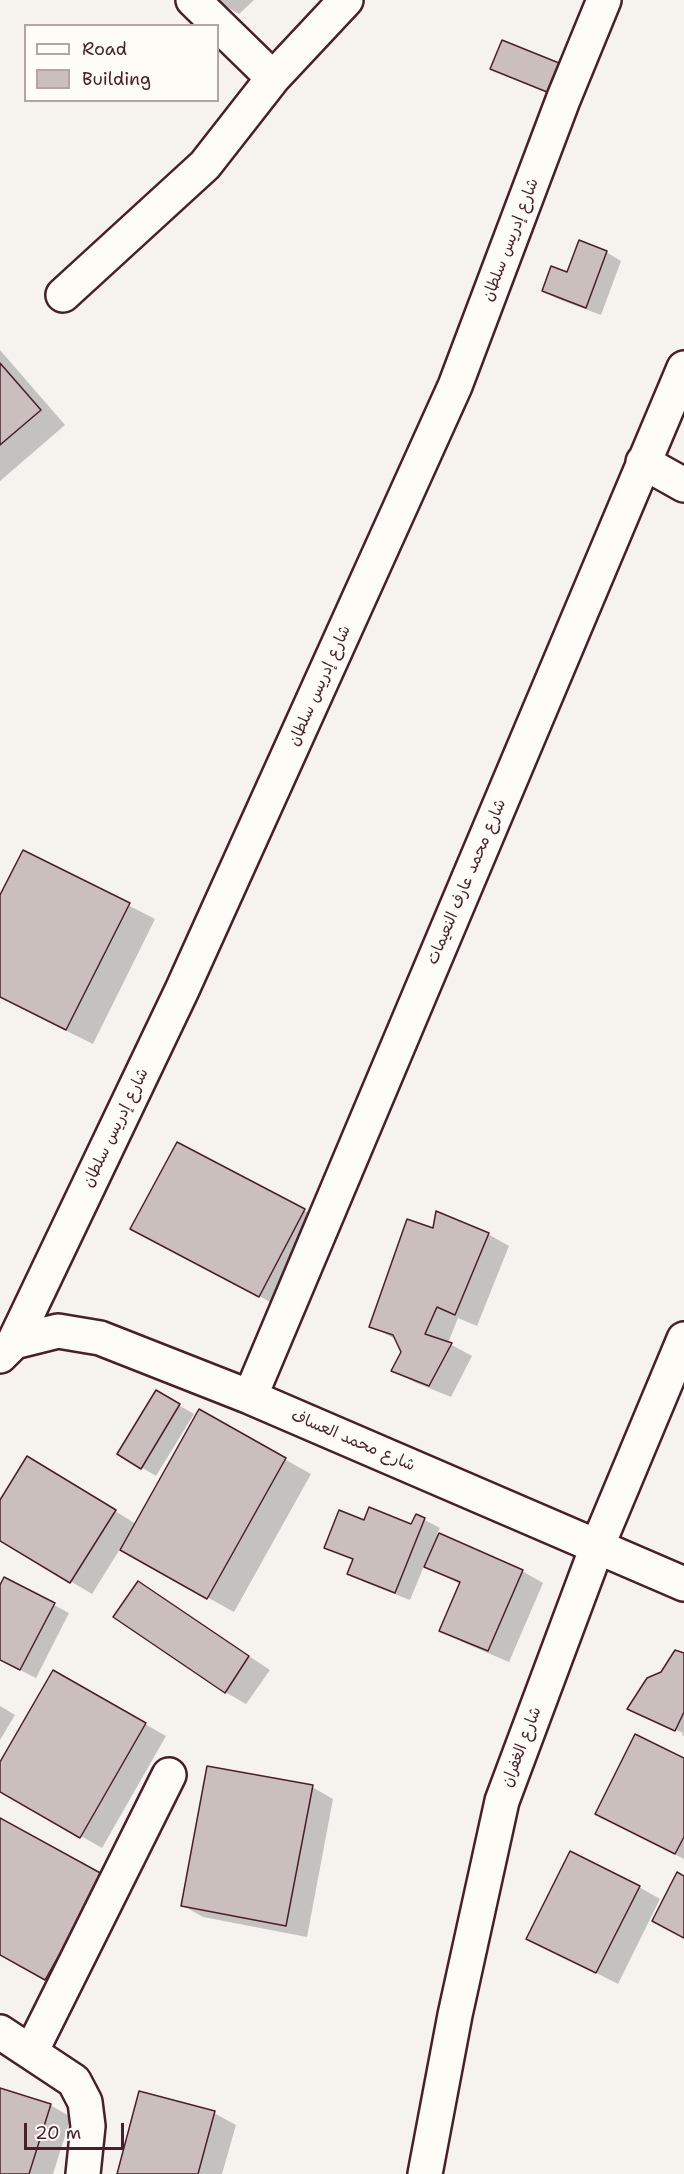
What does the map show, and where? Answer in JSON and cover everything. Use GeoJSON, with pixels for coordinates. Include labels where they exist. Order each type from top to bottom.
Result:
{"type":"FeatureCollection","features":[{"type":"Feature","properties":{"kind":"street"},"geometry":{"type":"LineString","coordinates":[[194,0],[218,24]]}},
{"type":"Feature","properties":{"kind":"street"},"geometry":{"type":"LineString","coordinates":[[63,295],[205,165],[273,78],[346,0]]}},
{"type":"Feature","properties":{"kind":"street","name":"شارع إدريس سلطان"},"geometry":{"type":"LineString","coordinates":[[7,1349],[182,990],[455,386],[563,100],[604,0]]}},
{"type":"Feature","properties":{"kind":"street"},"geometry":{"type":"LineString","coordinates":[[219,25],[273,78]]}},
{"type":"Feature","properties":{"kind":"street","name":"شارع محمد عارف النعيمات"},"geometry":{"type":"LineString","coordinates":[[250,1397],[684,368]]}},
{"type":"Feature","properties":{"kind":"street"},"geometry":{"type":"LineString","coordinates":[[643,462],[684,485]]}},
{"type":"Feature","properties":{"kind":"street","name":"شارع محمد العساف"},"geometry":{"type":"LineString","coordinates":[[7,1349],[58,1331],[100,1338],[250,1397],[684,1584]]}},
{"type":"Feature","properties":{"kind":"street","name":"شارع الغفران"},"geometry":{"type":"LineString","coordinates":[[425,2174],[455,2015],[502,1801],[597,1547],[684,1339]]}},
{"type":"Feature","properties":{"kind":"street"},"geometry":{"type":"LineString","coordinates":[[31,2052],[169,1775]]}},
{"type":"Feature","properties":{"kind":"street"},"geometry":{"type":"LineString","coordinates":[[0,2032],[74,2080],[85,2102],[88,2126],[83,2174]]}},
{"type":"Feature","properties":{"kind":"building"},"geometry":{"type":"Polygon","coordinates":[[[502,40],[559,63],[547,92],[490,69],[502,40]]]}},
{"type":"Feature","properties":{"kind":"building"},"geometry":{"type":"Polygon","coordinates":[[[579,240],[607,251],[586,308],[542,291],[551,266],[567,272],[579,240]]]}},
{"type":"Feature","properties":{"kind":"building"},"geometry":{"type":"Polygon","coordinates":[[[0,363],[41,410],[0,445],[0,363]]]}},
{"type":"Feature","properties":{"kind":"building"},"geometry":{"type":"Polygon","coordinates":[[[23,850],[130,903],[66,1030],[0,997],[0,895],[23,850]]]}},
{"type":"Feature","properties":{"kind":"building"},"geometry":{"type":"Polygon","coordinates":[[[177,1142],[305,1209],[259,1297],[130,1229],[177,1142]]]}},
{"type":"Feature","properties":{"kind":"building"},"geometry":{"type":"Polygon","coordinates":[[[436,1211],[489,1233],[455,1315],[437,1307],[425,1334],[452,1343],[429,1386],[391,1371],[401,1352],[393,1335],[369,1327],[407,1219],[433,1228],[436,1211]]]}},
{"type":"Feature","properties":{"kind":"building"},"geometry":{"type":"Polygon","coordinates":[[[156,1390],[180,1404],[141,1469],[117,1454],[156,1390]]]}},
{"type":"Feature","properties":{"kind":"building"},"geometry":{"type":"Polygon","coordinates":[[[199,1409],[286,1458],[207,1599],[120,1550],[199,1409]]]}},
{"type":"Feature","properties":{"kind":"building"},"geometry":{"type":"Polygon","coordinates":[[[27,1456],[116,1510],[70,1583],[0,1541],[0,1500],[27,1456]]]}},
{"type":"Feature","properties":{"kind":"building"},"geometry":{"type":"Polygon","coordinates":[[[369,1507],[411,1524],[416,1514],[425,1518],[395,1593],[347,1574],[353,1559],[324,1548],[339,1510],[364,1520],[369,1507]]]}},
{"type":"Feature","properties":{"kind":"building"},"geometry":{"type":"Polygon","coordinates":[[[439,1533],[523,1570],[488,1651],[439,1631],[460,1582],[424,1567],[439,1533]]]}},
{"type":"Feature","properties":{"kind":"building"},"geometry":{"type":"Polygon","coordinates":[[[4,1577],[55,1603],[20,1670],[0,1660],[0,1585],[4,1577]]]}},
{"type":"Feature","properties":{"kind":"building"},"geometry":{"type":"Polygon","coordinates":[[[138,1581],[249,1656],[225,1693],[113,1617],[138,1581]]]}},
{"type":"Feature","properties":{"kind":"building"},"geometry":{"type":"Polygon","coordinates":[[[675,1650],[684,1653],[684,1712],[675,1731],[627,1709],[647,1678],[661,1672],[675,1650]]]}},
{"type":"Feature","properties":{"kind":"building"},"geometry":{"type":"Polygon","coordinates":[[[53,1670],[146,1723],[80,1838],[0,1792],[0,1762],[53,1670]]]}},
{"type":"Feature","properties":{"kind":"building"},"geometry":{"type":"Polygon","coordinates":[[[635,1734],[684,1758],[684,1837],[675,1854],[595,1814],[635,1734]]]}},
{"type":"Feature","properties":{"kind":"building"},"geometry":{"type":"Polygon","coordinates":[[[207,1766],[313,1785],[286,1926],[181,1906],[207,1766]]]}},
{"type":"Feature","properties":{"kind":"building"},"geometry":{"type":"Polygon","coordinates":[[[0,1818],[104,1875],[45,1980],[0,1955],[0,1818]]]}},
{"type":"Feature","properties":{"kind":"building"},"geometry":{"type":"Polygon","coordinates":[[[570,1851],[640,1886],[596,1973],[526,1939],[570,1851]]]}},
{"type":"Feature","properties":{"kind":"building"},"geometry":{"type":"Polygon","coordinates":[[[677,1872],[684,1876],[684,1938],[652,1921],[677,1872]]]}},
{"type":"Feature","properties":{"kind":"building"},"geometry":{"type":"Polygon","coordinates":[[[0,2088],[51,2104],[29,2174],[0,2174],[0,2088]]]}},
{"type":"Feature","properties":{"kind":"building"},"geometry":{"type":"Polygon","coordinates":[[[139,2091],[215,2111],[198,2174],[117,2174],[139,2091]]]}}]}
